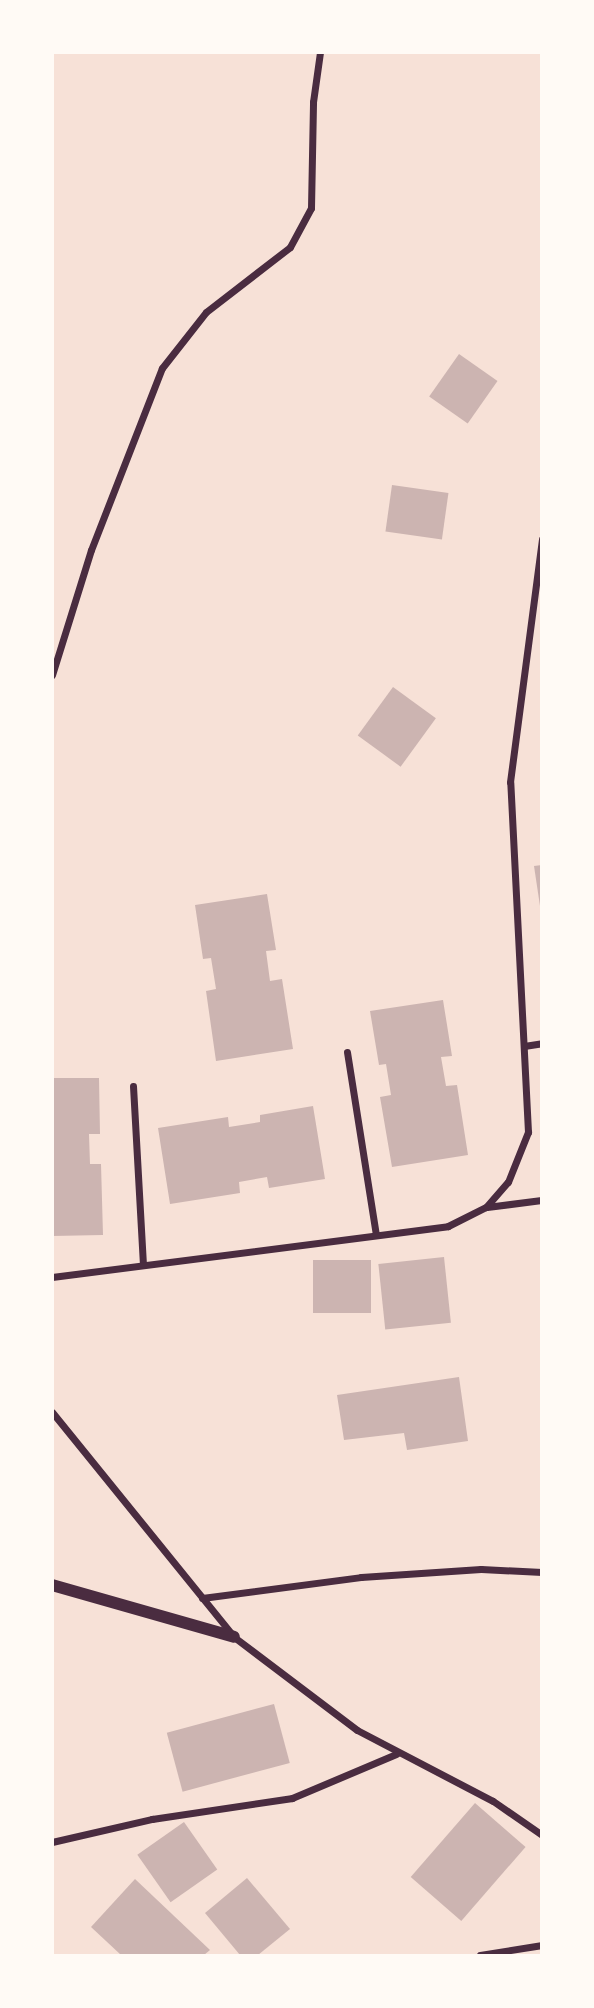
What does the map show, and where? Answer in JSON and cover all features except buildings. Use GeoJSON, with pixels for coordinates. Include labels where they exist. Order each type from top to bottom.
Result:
{"type":"FeatureCollection","features":[{"type":"Feature","properties":{"kind":"street"},"geometry":{"type":"LineString","coordinates":[[52,675],[91,550],[162,368],[206,312],[290,247],[311,208],[313,102],[320,52]]}},
{"type":"Feature","properties":{"kind":"street"},"geometry":{"type":"LineString","coordinates":[[486,1207],[508,1182],[528,1132],[510,782],[541,539]]}},
{"type":"Feature","properties":{"kind":"street"},"geometry":{"type":"LineString","coordinates":[[524,1046],[541,1043]]}},
{"type":"Feature","properties":{"kind":"street"},"geometry":{"type":"LineString","coordinates":[[347,1052],[376,1235]]}},
{"type":"Feature","properties":{"kind":"street"},"geometry":{"type":"LineString","coordinates":[[133,1086],[143,1265]]}},
{"type":"Feature","properties":{"kind":"street"},"geometry":{"type":"LineString","coordinates":[[52,1277],[447,1226],[486,1207],[541,1200]]}},
{"type":"Feature","properties":{"kind":"street"},"geometry":{"type":"LineString","coordinates":[[52,1412],[234,1637],[356,1730],[396,1754],[493,1801],[541,1835]]}},
{"type":"Feature","properties":{"kind":"street"},"geometry":{"type":"LineString","coordinates":[[202,1598],[361,1577],[481,1569],[541,1572]]}},
{"type":"Feature","properties":{"kind":"street"},"geometry":{"type":"LineString","coordinates":[[52,1585],[234,1637]]}},
{"type":"Feature","properties":{"kind":"street"},"geometry":{"type":"LineString","coordinates":[[52,1842],[152,1819],[292,1798],[396,1754]]}},
{"type":"Feature","properties":{"kind":"street"},"geometry":{"type":"LineString","coordinates":[[480,1955],[541,1945]]}}]}
